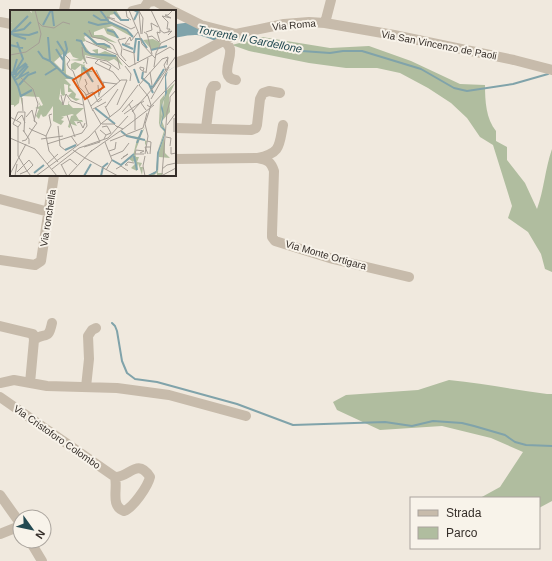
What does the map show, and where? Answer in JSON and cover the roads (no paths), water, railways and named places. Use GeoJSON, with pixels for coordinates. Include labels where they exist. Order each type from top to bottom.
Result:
{"type":"FeatureCollection","features":[{"type":"Feature","properties":{"kind":"street"},"geometry":{"type":"LineString","coordinates":[[64,10],[66,0]]}},
{"type":"Feature","properties":{"kind":"street"},"geometry":{"type":"LineString","coordinates":[[325,23],[331,0]]}},
{"type":"Feature","properties":{"kind":"street"},"geometry":{"type":"LineString","coordinates":[[136,10],[144,8],[152,1],[170,10]]}},
{"type":"Feature","properties":{"kind":"street"},"geometry":{"type":"LineString","coordinates":[[176,13],[201,26],[236,35]]}},
{"type":"Feature","properties":{"kind":"street"},"geometry":{"type":"LineString","coordinates":[[0,22],[10,24]]}},
{"type":"Feature","properties":{"kind":"street","name":"Via Roma"},"geometry":{"type":"LineString","coordinates":[[176,63],[195,56],[236,35],[284,24],[309,22],[325,23]]}},
{"type":"Feature","properties":{"kind":"street","name":"Via San Vincenzo de Paoli"},"geometry":{"type":"LineString","coordinates":[[325,23],[514,60],[549,70]]}},
{"type":"Feature","properties":{"kind":"street"},"geometry":{"type":"LineString","coordinates":[[225,41],[230,48],[227,72],[232,80],[236,80]]}},
{"type":"Feature","properties":{"kind":"street"},"geometry":{"type":"LineString","coordinates":[[0,63],[10,65]]}},
{"type":"Feature","properties":{"kind":"street"},"geometry":{"type":"LineString","coordinates":[[206,128],[211,90],[213,86],[216,86]]}},
{"type":"Feature","properties":{"kind":"street"},"geometry":{"type":"LineString","coordinates":[[176,128],[253,130],[257,125],[260,99],[263,93],[269,91],[280,92]]}},
{"type":"Feature","properties":{"kind":"street"},"geometry":{"type":"LineString","coordinates":[[176,159],[258,158],[268,156],[276,151],[279,145],[282,125]]}},
{"type":"Feature","properties":{"kind":"street","name":"Via Monte Ortigara"},"geometry":{"type":"LineString","coordinates":[[258,158],[266,159],[271,162],[274,171],[272,237],[275,241],[333,259],[409,277]]}},
{"type":"Feature","properties":{"kind":"street","name":"Via ronchella"},"geometry":{"type":"LineString","coordinates":[[0,260],[35,264],[41,260],[54,176]]}},
{"type":"Feature","properties":{"kind":"street"},"geometry":{"type":"LineString","coordinates":[[0,199],[48,212]]}},
{"type":"Feature","properties":{"kind":"street"},"geometry":{"type":"LineString","coordinates":[[34,340],[36,338],[48,335],[52,323]]}},
{"type":"Feature","properties":{"kind":"street"},"geometry":{"type":"LineString","coordinates":[[0,326],[33,334],[34,340],[30,383]]}},
{"type":"Feature","properties":{"kind":"street"},"geometry":{"type":"LineString","coordinates":[[86,387],[89,359],[88,336],[92,330],[96,328]]}},
{"type":"Feature","properties":{"kind":"street"},"geometry":{"type":"LineString","coordinates":[[0,383],[14,380],[47,386],[117,388],[169,395],[246,416]]}},
{"type":"Feature","properties":{"kind":"street","name":"Via Cristoforo Colombo"},"geometry":{"type":"LineString","coordinates":[[0,397],[115,477]]}},
{"type":"Feature","properties":{"kind":"street"},"geometry":{"type":"LineString","coordinates":[[0,495],[12,512]]}},
{"type":"Feature","properties":{"kind":"street"},"geometry":{"type":"LineString","coordinates":[[0,534],[12,529]]}},
{"type":"Feature","properties":{"kind":"street"},"geometry":{"type":"LineString","coordinates":[[35,549],[42,561]]}},
{"type":"Feature","properties":{"kind":"waterway","name":"Torrente Il Gardellone"},"geometry":{"type":"LineString","coordinates":[[176,31],[197,28],[218,35]]}},
{"type":"Feature","properties":{"kind":"waterway","name":"Torrente Il Gardellone"},"geometry":{"type":"LineString","coordinates":[[218,35],[224,36]]}},
{"type":"Feature","properties":{"kind":"waterway","name":"Torrente Il Gardellone"},"geometry":{"type":"LineString","coordinates":[[238,38],[295,47],[302,51],[330,53],[362,51],[421,69],[454,88],[467,91],[513,84],[549,73]]}},
{"type":"Feature","properties":{"kind":"waterway"},"geometry":{"type":"LineString","coordinates":[[112,323],[117,331],[122,361],[127,373],[135,379],[157,382],[237,404],[293,425],[385,422],[412,426],[433,421],[462,423],[505,435],[515,442],[526,445],[552,446]]}}]}
